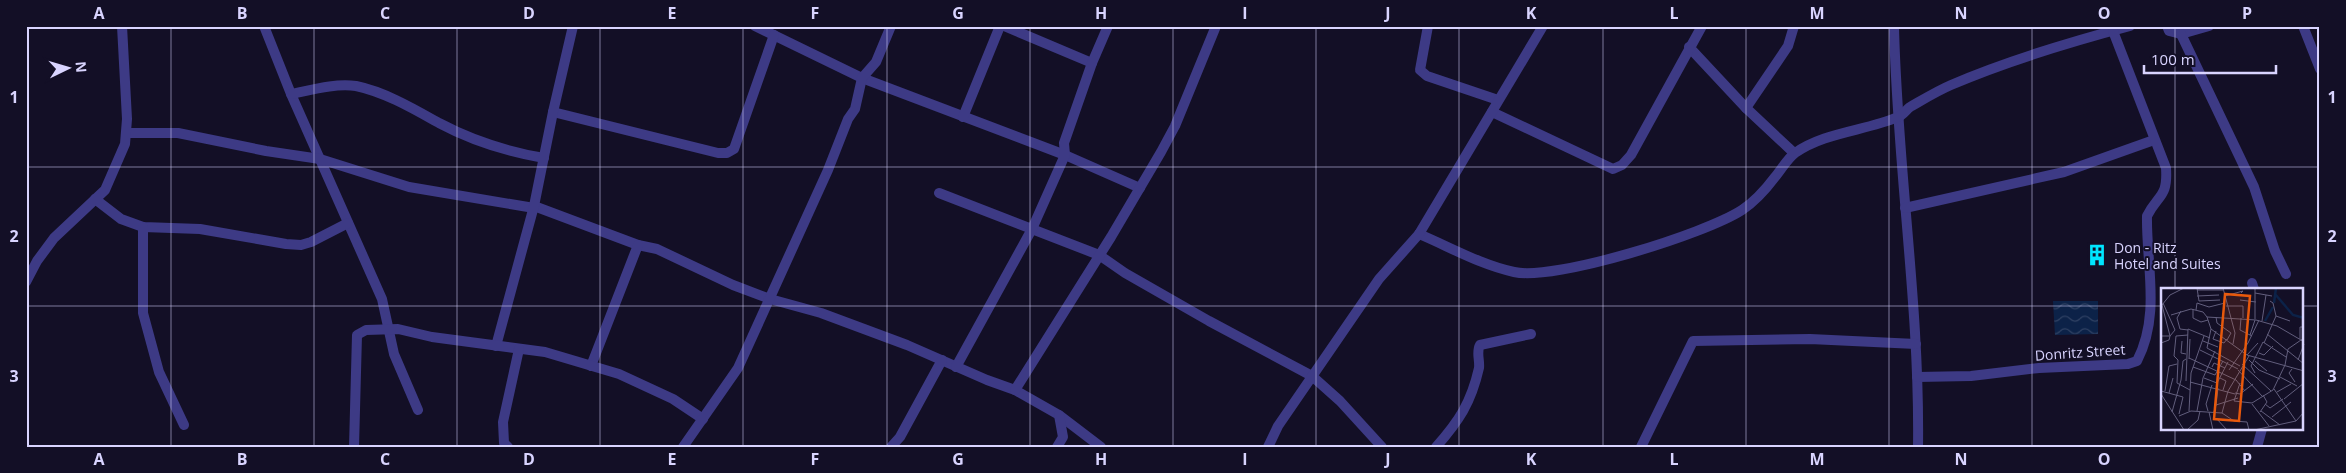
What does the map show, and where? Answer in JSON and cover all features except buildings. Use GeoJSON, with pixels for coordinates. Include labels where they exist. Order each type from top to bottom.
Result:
{"type":"FeatureCollection","features":[{"type":"Feature","properties":{"kind":"street"},"geometry":{"type":"LineString","coordinates":[[26,282],[37,261],[54,238],[105,190],[125,144],[122,26]]}},
{"type":"Feature","properties":{"kind":"street"},"geometry":{"type":"LineString","coordinates":[[264,26],[382,299],[387,329],[394,354],[418,410]]}},
{"type":"Feature","properties":{"kind":"street"},"geometry":{"type":"LineString","coordinates":[[496,346],[534,207],[573,26]]}},
{"type":"Feature","properties":{"kind":"street"},"geometry":{"type":"LineString","coordinates":[[754,26],[862,78],[1065,155],[1140,188]]}},
{"type":"Feature","properties":{"kind":"street"},"geometry":{"type":"LineString","coordinates":[[683,447],[738,368],[828,170],[848,119],[855,109],[862,78],[876,62],[891,26]]}},
{"type":"Feature","properties":{"kind":"street"},"geometry":{"type":"LineString","coordinates":[[963,117],[1000,26]]}},
{"type":"Feature","properties":{"kind":"street"},"geometry":{"type":"LineString","coordinates":[[1004,26],[1092,63]]}},
{"type":"Feature","properties":{"kind":"street"},"geometry":{"type":"LineString","coordinates":[[956,367],[1032,229],[1065,155],[1064,143],[1092,63],[1108,26]]}},
{"type":"Feature","properties":{"kind":"street"},"geometry":{"type":"LineString","coordinates":[[1016,390],[1140,188],[1175,126],[1216,26]]}},
{"type":"Feature","properties":{"kind":"street"},"geometry":{"type":"LineString","coordinates":[[1428,26],[1420,70],[1427,76],[1498,100]]}},
{"type":"Feature","properties":{"kind":"street"},"geometry":{"type":"LineString","coordinates":[[1268,447],[1278,426],[1379,279],[1419,234],[1543,26]]}},
{"type":"Feature","properties":{"kind":"street"},"geometry":{"type":"LineString","coordinates":[[1492,112],[1613,169],[1622,165],[1631,155],[1702,26]]}},
{"type":"Feature","properties":{"kind":"street"},"geometry":{"type":"LineString","coordinates":[[1746,108],[1788,46],[1794,26]]}},
{"type":"Feature","properties":{"kind":"street"},"geometry":{"type":"LineString","coordinates":[[1894,26],[1895,66],[1916,344],[1918,447]]}},
{"type":"Feature","properties":{"kind":"street"},"geometry":{"type":"LineString","coordinates":[[1419,234],[1507,270],[1532,273],[1554,272],[1713,226],[1743,209],[1757,198],[1794,153],[1856,128],[1900,116],[1929,97],[1981,72],[2130,26]]}},
{"type":"Feature","properties":{"kind":"street"},"geometry":{"type":"LineString","coordinates":[[2167,26],[2169,31],[2181,34],[2209,26]]}},
{"type":"Feature","properties":{"kind":"street"},"geometry":{"type":"LineString","coordinates":[[2303,26],[2320,69]]}},
{"type":"Feature","properties":{"kind":"street","name":"Donritz Street"},"geometry":{"type":"LineString","coordinates":[[1917,377],[2014,373],[2039,368],[2128,364],[2137,361],[2149,324],[2151,276],[2147,216],[2151,208],[2161,198],[2167,184],[2166,168],[2113,31]]}},
{"type":"Feature","properties":{"kind":"street"},"geometry":{"type":"LineString","coordinates":[[2181,34],[2254,187],[2275,251],[2286,274]]}},
{"type":"Feature","properties":{"kind":"street"},"geometry":{"type":"LineString","coordinates":[[553,112],[718,153],[727,153],[734,149],[774,35]]}},
{"type":"Feature","properties":{"kind":"street"},"geometry":{"type":"LineString","coordinates":[[1689,47],[1746,108],[1794,153]]}},
{"type":"Feature","properties":{"kind":"street"},"geometry":{"type":"LineString","coordinates":[[292,94],[318,89],[355,86],[421,111],[440,123],[484,143],[544,158]]}},
{"type":"Feature","properties":{"kind":"street"},"geometry":{"type":"LineString","coordinates":[[126,133],[178,133],[266,151],[320,159],[409,187],[534,207],[638,245],[657,250],[733,285],[770,299],[821,313],[1016,390],[1059,415],[1101,447]]}},
{"type":"Feature","properties":{"kind":"street"},"geometry":{"type":"LineString","coordinates":[[1905,208],[2064,172],[2154,140]]}},
{"type":"Feature","properties":{"kind":"street"},"geometry":{"type":"LineString","coordinates":[[939,193],[1099,255],[1125,273],[1209,321],[1312,376],[1340,401],[1382,447]]}},
{"type":"Feature","properties":{"kind":"street"},"geometry":{"type":"LineString","coordinates":[[95,199],[121,219],[143,227],[200,229],[301,245],[348,223]]}},
{"type":"Feature","properties":{"kind":"street"},"geometry":{"type":"LineString","coordinates":[[143,227],[142,313],[159,372],[184,425]]}},
{"type":"Feature","properties":{"kind":"street"},"geometry":{"type":"LineString","coordinates":[[591,366],[638,245]]}},
{"type":"Feature","properties":{"kind":"street"},"geometry":{"type":"LineString","coordinates":[[354,447],[357,335],[366,330],[411,331],[432,337],[545,352],[619,374],[673,399],[704,419]]}},
{"type":"Feature","properties":{"kind":"street"},"geometry":{"type":"LineString","coordinates":[[1436,447],[1457,423],[1472,396],[1480,365],[1478,352],[1480,345],[1531,334]]}},
{"type":"Feature","properties":{"kind":"street"},"geometry":{"type":"LineString","coordinates":[[1641,447],[1693,341],[1810,340],[1916,344]]}},
{"type":"Feature","properties":{"kind":"street"},"geometry":{"type":"LineString","coordinates":[[508,447],[504,443],[504,422],[519,349]]}},
{"type":"Feature","properties":{"kind":"street"},"geometry":{"type":"LineString","coordinates":[[891,447],[900,437],[942,360]]}},
{"type":"Feature","properties":{"kind":"street"},"geometry":{"type":"LineString","coordinates":[[1057,447],[1063,436],[1059,415]]}},
{"type":"Feature","properties":{"kind":"street"},"geometry":{"type":"LineString","coordinates":[[2257,447],[2262,430]]}},
{"type":"Feature","properties":{"kind":"water"},"geometry":{"type":"Polygon","coordinates":[[[2053,301],[2098,301],[2098,334],[2055,335],[2053,301]]]}},
{"type":"Feature","properties":{"kind":"place","name":"Don - Ritz Hotel and Suites"},"geometry":{"type":"Point","coordinates":[2097,255]}}]}
